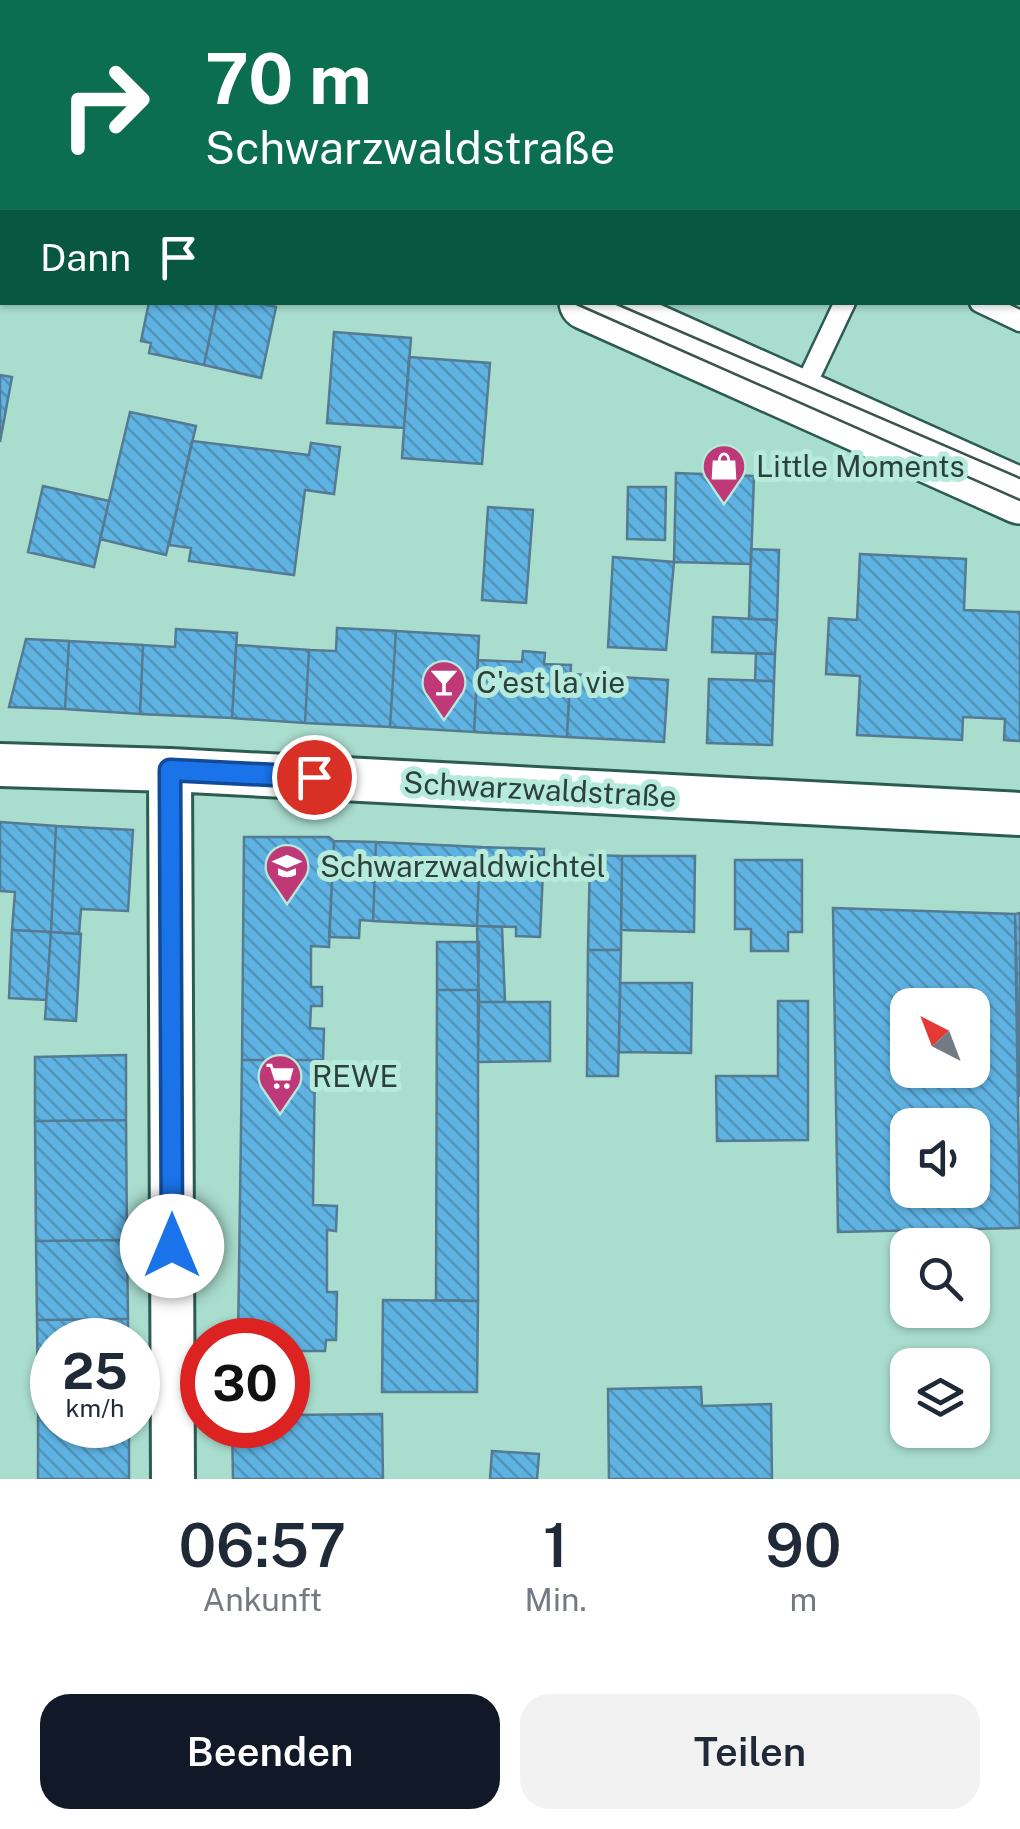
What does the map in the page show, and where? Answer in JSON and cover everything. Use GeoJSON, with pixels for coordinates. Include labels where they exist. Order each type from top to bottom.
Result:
{"type":"FeatureCollection","features":[{"type":"Feature","properties":{"kind":"main road"},"geometry":{"type":"LineString","coordinates":[[593,305],[1020,496]]}},
{"type":"Feature","properties":{"kind":"main road"},"geometry":{"type":"LineString","coordinates":[[818,405],[1020,457]]}},
{"type":"Feature","properties":{"kind":"street","name":"Schwarzwaldstraße"},"geometry":{"type":"LineString","coordinates":[[0,764],[1020,814]]}},
{"type":"Feature","properties":{"kind":"street"},"geometry":{"type":"LineString","coordinates":[[170,770],[173,1479]]}},
{"type":"Feature","properties":{"kind":"lane"},"geometry":{"type":"LineString","coordinates":[[818,405],[845,305]]}},
{"type":"Feature","properties":{"kind":"lane"},"geometry":{"type":"LineString","coordinates":[[986,305],[1020,321]]}},
{"type":"Feature","properties":{"kind":"building"},"geometry":{"type":"Polygon","coordinates":[[[148,305],[216,305],[204,365],[149,353],[151,343],[141,341],[148,305]]]}},
{"type":"Feature","properties":{"kind":"building"},"geometry":{"type":"Polygon","coordinates":[[[216,305],[276,307],[261,378],[204,365],[216,305]]]}},
{"type":"Feature","properties":{"kind":"building"},"geometry":{"type":"Polygon","coordinates":[[[334,332],[411,338],[404,428],[327,423],[334,332]]]}},
{"type":"Feature","properties":{"kind":"building"},"geometry":{"type":"Polygon","coordinates":[[[409,357],[490,363],[482,464],[402,458],[409,357]]]}},
{"type":"Feature","properties":{"kind":"building"},"geometry":{"type":"Polygon","coordinates":[[[0,375],[12,377],[0,442],[0,375]]]}},
{"type":"Feature","properties":{"kind":"building"},"geometry":{"type":"Polygon","coordinates":[[[130,412],[196,426],[166,555],[100,539],[130,412]]]}},
{"type":"Feature","properties":{"kind":"building"},"geometry":{"type":"Polygon","coordinates":[[[192,441],[309,455],[311,443],[340,447],[334,494],[305,490],[294,575],[189,561],[191,548],[169,545],[192,441]]]}},
{"type":"Feature","properties":{"kind":"building"},"geometry":{"type":"Polygon","coordinates":[[[676,473],[754,476],[751,564],[674,562],[676,473]]]}},
{"type":"Feature","properties":{"kind":"building"},"geometry":{"type":"Polygon","coordinates":[[[43,486],[109,501],[94,567],[28,552],[43,486]]]}},
{"type":"Feature","properties":{"kind":"building"},"geometry":{"type":"Polygon","coordinates":[[[628,487],[666,487],[665,540],[627,539],[628,487]]]}},
{"type":"Feature","properties":{"kind":"building"},"geometry":{"type":"Polygon","coordinates":[[[488,507],[533,510],[526,603],[482,600],[488,507]]]}},
{"type":"Feature","properties":{"kind":"building"},"geometry":{"type":"Polygon","coordinates":[[[751,549],[779,550],[777,620],[749,619],[751,549]]]}},
{"type":"Feature","properties":{"kind":"building"},"geometry":{"type":"Polygon","coordinates":[[[860,554],[966,559],[964,610],[1020,612],[1020,741],[1004,740],[1005,719],[963,717],[962,740],[857,735],[860,676],[826,674],[829,618],[857,620],[860,554]]]}},
{"type":"Feature","properties":{"kind":"building"},"geometry":{"type":"Polygon","coordinates":[[[613,557],[674,562],[666,650],[608,647],[613,557]]]}},
{"type":"Feature","properties":{"kind":"building"},"geometry":{"type":"Polygon","coordinates":[[[713,617],[777,620],[775,654],[712,652],[713,617]]]}},
{"type":"Feature","properties":{"kind":"building"},"geometry":{"type":"Polygon","coordinates":[[[337,628],[396,631],[390,727],[305,723],[309,650],[336,651],[337,628]]]}},
{"type":"Feature","properties":{"kind":"building"},"geometry":{"type":"Polygon","coordinates":[[[176,629],[237,633],[232,718],[140,714],[143,645],[175,647],[176,629]]]}},
{"type":"Feature","properties":{"kind":"building"},"geometry":{"type":"Polygon","coordinates":[[[396,631],[479,636],[474,732],[390,727],[396,631]]]}},
{"type":"Feature","properties":{"kind":"building"},"geometry":{"type":"Polygon","coordinates":[[[26,639],[69,641],[65,709],[9,707],[26,639]]]}},
{"type":"Feature","properties":{"kind":"building"},"geometry":{"type":"Polygon","coordinates":[[[69,641],[143,645],[140,714],[65,709],[69,641]]]}},
{"type":"Feature","properties":{"kind":"building"},"geometry":{"type":"Polygon","coordinates":[[[236,645],[309,650],[305,723],[232,718],[236,645]]]}},
{"type":"Feature","properties":{"kind":"building"},"geometry":{"type":"Polygon","coordinates":[[[523,651],[545,653],[544,664],[571,665],[567,737],[474,732],[478,660],[522,662],[523,651]]]}},
{"type":"Feature","properties":{"kind":"building"},"geometry":{"type":"Polygon","coordinates":[[[756,653],[775,654],[774,681],[755,681],[756,653]]]}},
{"type":"Feature","properties":{"kind":"building"},"geometry":{"type":"Polygon","coordinates":[[[570,674],[668,680],[664,742],[567,737],[570,674]]]}},
{"type":"Feature","properties":{"kind":"building"},"geometry":{"type":"Polygon","coordinates":[[[709,679],[774,681],[772,745],[707,743],[709,679]]]}},
{"type":"Feature","properties":{"kind":"building"},"geometry":{"type":"Polygon","coordinates":[[[0,822],[56,826],[51,932],[12,930],[15,892],[0,891],[0,822]]]}},
{"type":"Feature","properties":{"kind":"building"},"geometry":{"type":"Polygon","coordinates":[[[56,826],[133,830],[128,911],[81,909],[79,934],[51,932],[56,826]]]}},
{"type":"Feature","properties":{"kind":"building"},"geometry":{"type":"Polygon","coordinates":[[[244,837],[329,837],[334,841],[329,947],[311,946],[311,987],[322,987],[322,1006],[311,1006],[310,1028],[324,1029],[323,1060],[242,1060],[244,837]]]}},
{"type":"Feature","properties":{"kind":"building"},"geometry":{"type":"Polygon","coordinates":[[[334,841],[376,842],[373,921],[360,920],[359,938],[329,937],[334,841]]]}},
{"type":"Feature","properties":{"kind":"building"},"geometry":{"type":"Polygon","coordinates":[[[376,842],[480,847],[477,926],[373,921],[376,842]]]}},
{"type":"Feature","properties":{"kind":"building"},"geometry":{"type":"Polygon","coordinates":[[[480,847],[544,849],[540,937],[516,936],[516,927],[477,926],[480,847]]]}},
{"type":"Feature","properties":{"kind":"building"},"geometry":{"type":"Polygon","coordinates":[[[590,855],[622,856],[621,950],[588,950],[590,855]]]}},
{"type":"Feature","properties":{"kind":"building"},"geometry":{"type":"Polygon","coordinates":[[[622,856],[695,856],[694,932],[621,930],[622,856]]]}},
{"type":"Feature","properties":{"kind":"building"},"geometry":{"type":"Polygon","coordinates":[[[735,860],[802,860],[802,932],[788,932],[788,951],[751,951],[751,929],[735,929],[735,860]]]}},
{"type":"Feature","properties":{"kind":"building"},"geometry":{"type":"Polygon","coordinates":[[[833,908],[1015,914],[1020,1228],[838,1232],[833,908]]]}},
{"type":"Feature","properties":{"kind":"building"},"geometry":{"type":"Polygon","coordinates":[[[1020,913],[1020,1097],[1015,914],[1020,913]]]}},
{"type":"Feature","properties":{"kind":"building"},"geometry":{"type":"Polygon","coordinates":[[[477,926],[502,927],[505,1002],[479,1002],[477,926]]]}},
{"type":"Feature","properties":{"kind":"building"},"geometry":{"type":"Polygon","coordinates":[[[12,930],[51,932],[46,1000],[9,998],[12,930]]]}},
{"type":"Feature","properties":{"kind":"building"},"geometry":{"type":"Polygon","coordinates":[[[51,932],[81,934],[76,1021],[45,1019],[51,932]]]}},
{"type":"Feature","properties":{"kind":"building"},"geometry":{"type":"Polygon","coordinates":[[[437,942],[479,942],[478,990],[437,990],[437,942]]]}},
{"type":"Feature","properties":{"kind":"building"},"geometry":{"type":"Polygon","coordinates":[[[588,950],[621,950],[618,1076],[587,1076],[588,950]]]}},
{"type":"Feature","properties":{"kind":"building"},"geometry":{"type":"Polygon","coordinates":[[[620,983],[692,983],[691,1053],[619,1052],[620,983]]]}},
{"type":"Feature","properties":{"kind":"building"},"geometry":{"type":"Polygon","coordinates":[[[437,990],[478,990],[478,1301],[436,1300],[437,990]]]}},
{"type":"Feature","properties":{"kind":"building"},"geometry":{"type":"Polygon","coordinates":[[[778,1001],[808,1001],[808,1140],[717,1141],[716,1076],[778,1076],[778,1001]]]}},
{"type":"Feature","properties":{"kind":"building"},"geometry":{"type":"Polygon","coordinates":[[[479,1002],[550,1002],[550,1061],[478,1062],[479,1002]]]}},
{"type":"Feature","properties":{"kind":"building"},"geometry":{"type":"Polygon","coordinates":[[[126,1055],[126,1120],[35,1121],[35,1057],[126,1055]]]}},
{"type":"Feature","properties":{"kind":"building"},"geometry":{"type":"Polygon","coordinates":[[[242,1060],[315,1060],[313,1205],[337,1206],[336,1231],[327,1230],[327,1292],[337,1292],[336,1340],[326,1340],[325,1351],[310,1351],[310,1318],[238,1318],[242,1060]]]}},
{"type":"Feature","properties":{"kind":"building"},"geometry":{"type":"Polygon","coordinates":[[[126,1120],[127,1240],[36,1241],[35,1121],[126,1120]]]}},
{"type":"Feature","properties":{"kind":"building"},"geometry":{"type":"Polygon","coordinates":[[[127,1240],[128,1318],[37,1318],[36,1241],[127,1240]]]}},
{"type":"Feature","properties":{"kind":"building"},"geometry":{"type":"Polygon","coordinates":[[[383,1300],[478,1301],[477,1392],[382,1392],[383,1300]]]}},
{"type":"Feature","properties":{"kind":"building"},"geometry":{"type":"Polygon","coordinates":[[[701,1387],[702,1406],[771,1404],[772,1479],[609,1479],[608,1389],[701,1387]]]}},
{"type":"Feature","properties":{"kind":"building"},"geometry":{"type":"Polygon","coordinates":[[[382,1414],[383,1479],[233,1479],[232,1448],[310,1448],[310,1415],[382,1414]]]}},
{"type":"Feature","properties":{"kind":"building"},"geometry":{"type":"Polygon","coordinates":[[[38,1448],[129,1448],[129,1479],[38,1479],[38,1448]]]}},
{"type":"Feature","properties":{"kind":"building"},"geometry":{"type":"Polygon","coordinates":[[[492,1451],[539,1454],[537,1479],[490,1479],[492,1451]]]}},
{"type":"Feature","properties":{"kind":"tram line"},"geometry":{"type":"LineString","coordinates":[[579,305],[1020,500]]}},
{"type":"Feature","properties":{"kind":"tram line"},"geometry":{"type":"LineString","coordinates":[[619,305],[1020,478]]}},
{"type":"Feature","properties":{"kind":"place","name":"Little Moments"},"geometry":{"type":"Point","coordinates":[724,504]}},
{"type":"Feature","properties":{"kind":"place","name":"C'est la vie"},"geometry":{"type":"Point","coordinates":[444,720]}},
{"type":"Feature","properties":{"kind":"place","name":"Schwarzwaldwichtel"},"geometry":{"type":"Point","coordinates":[287,904]}},
{"type":"Feature","properties":{"kind":"place","name":"REWE"},"geometry":{"type":"Point","coordinates":[280,1114]}},
{"type":"Feature","properties":{"kind":"route"},"geometry":{"type":"LineString","coordinates":[[172,1246],[170,770],[314,777]]}}]}
